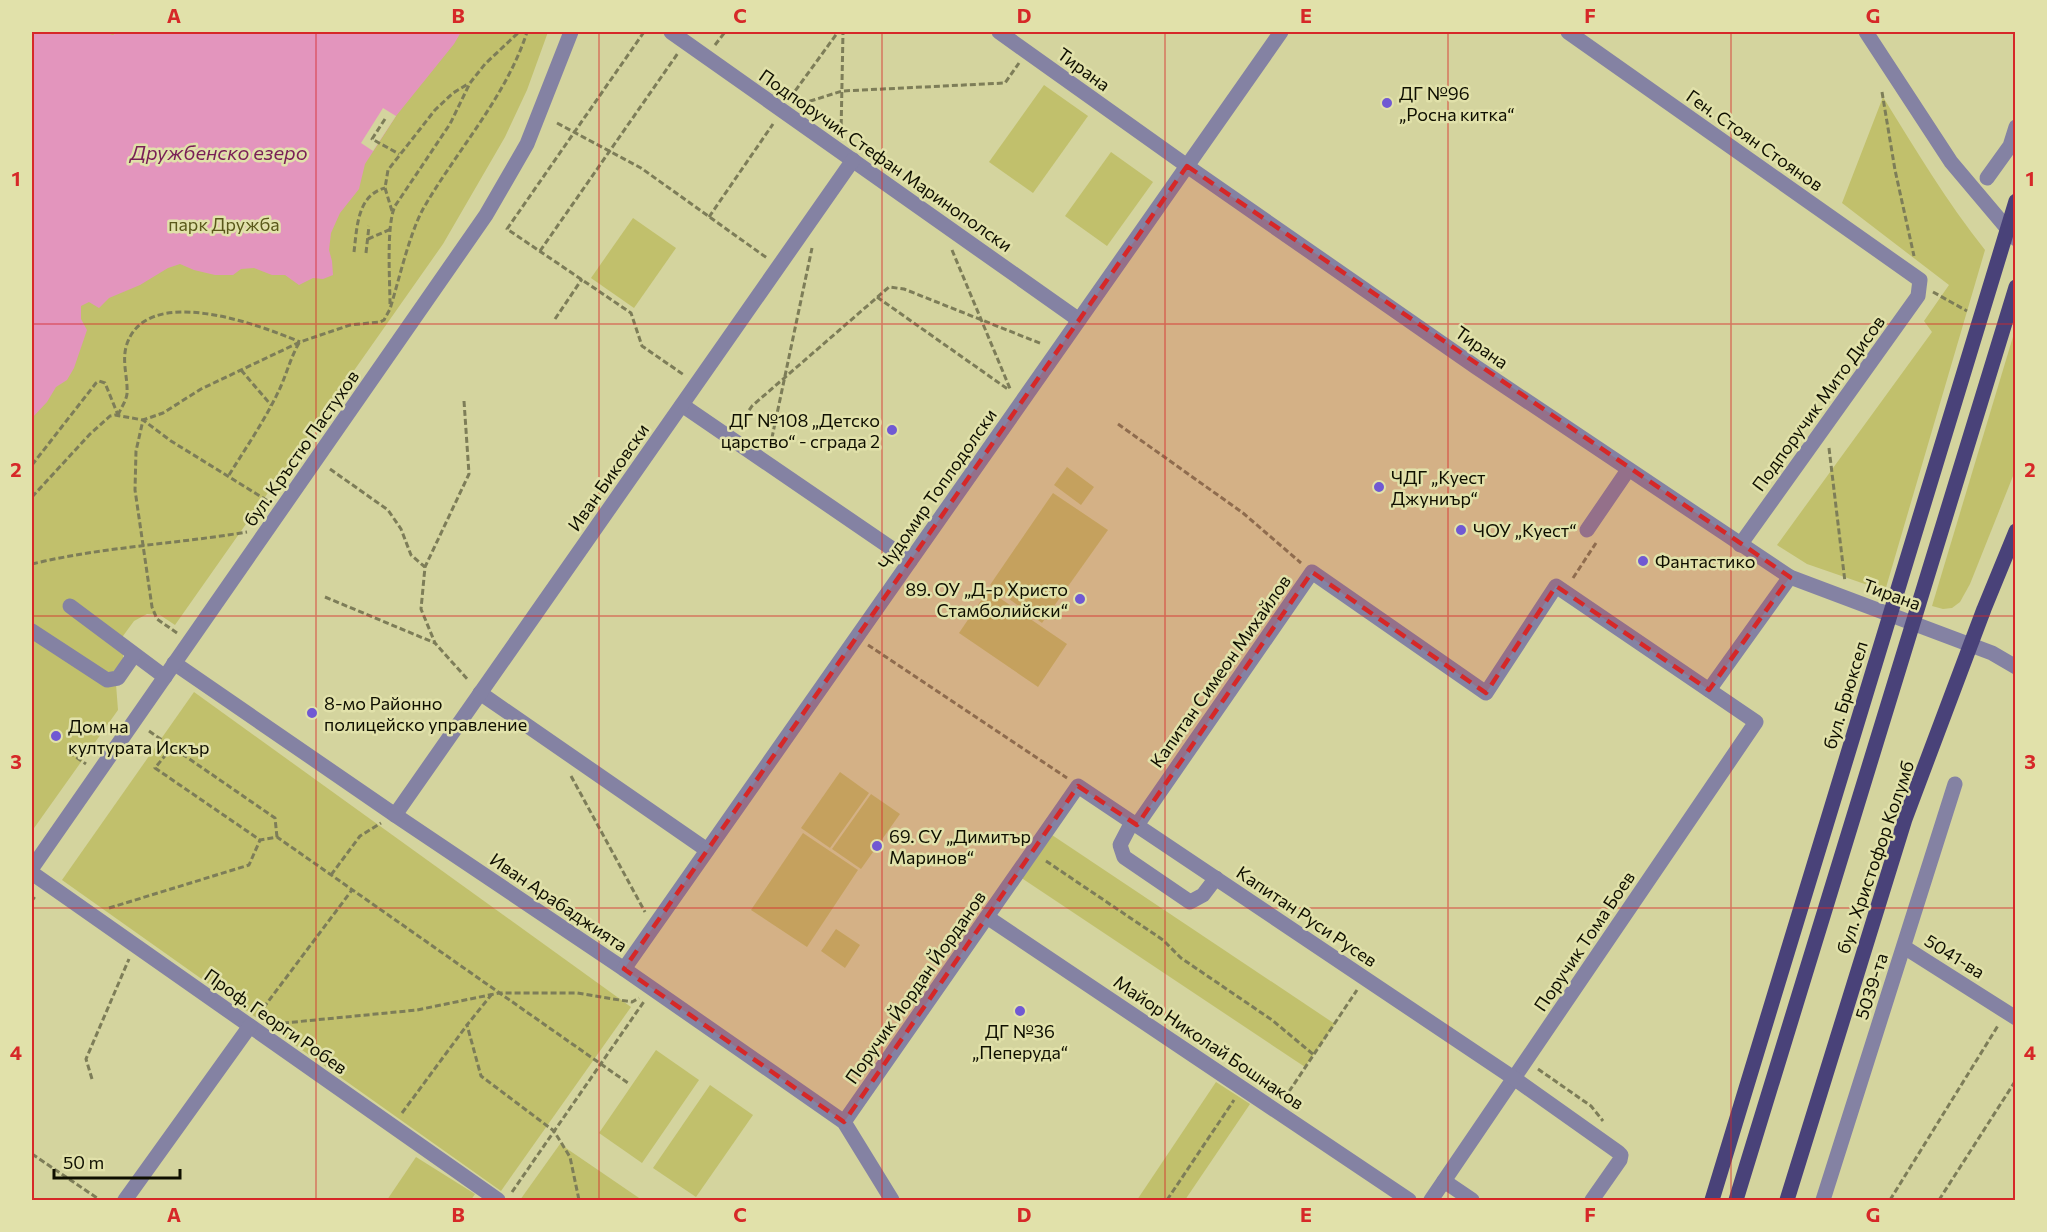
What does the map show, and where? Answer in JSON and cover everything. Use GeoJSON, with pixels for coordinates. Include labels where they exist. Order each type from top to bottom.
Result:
{"type":"FeatureCollection","features":[{"type":"Feature","properties":{"kind":"main road","name":"бул. Брюксел"},"geometry":{"type":"LineString","coordinates":[[1712,1200],[2016,201]]}},
{"type":"Feature","properties":{"kind":"main road"},"geometry":{"type":"LineString","coordinates":[[1737,1200],[2016,287]]}},
{"type":"Feature","properties":{"kind":"main road","name":"бул. Христофор Колумб"},"geometry":{"type":"LineString","coordinates":[[1787,1200],[1889,868],[1971,644],[2016,531]]}},
{"type":"Feature","properties":{"kind":"street","name":"бул. Кръстю Пастухов"},"geometry":{"type":"LineString","coordinates":[[32,868],[486,215],[527,144],[571,32]]}},
{"type":"Feature","properties":{"kind":"street","name":"Подпоручик Стефан Маринополски"},"geometry":{"type":"LineString","coordinates":[[671,32],[1079,320]]}},
{"type":"Feature","properties":{"kind":"street","name":"Тирана"},"geometry":{"type":"LineString","coordinates":[[999,32],[1187,166],[1550,418],[1790,578],[1992,652],[2016,667]]}},
{"type":"Feature","properties":{"kind":"street","name":"Чудомир Топлодолски"},"geometry":{"type":"LineString","coordinates":[[624,969],[910,561],[1017,396],[1058,350],[1281,32]]}},
{"type":"Feature","properties":{"kind":"street","name":"Ген. Стоян Стоянов"},"geometry":{"type":"LineString","coordinates":[[1568,32],[1920,280]]}},
{"type":"Feature","properties":{"kind":"street"},"geometry":{"type":"LineString","coordinates":[[1866,32],[1951,162],[2016,239]]}},
{"type":"Feature","properties":{"kind":"street"},"geometry":{"type":"LineString","coordinates":[[1987,178],[2010,146],[2016,128]]}},
{"type":"Feature","properties":{"kind":"street","name":"Иван Биковски"},"geometry":{"type":"LineString","coordinates":[[395,815],[853,160]]}},
{"type":"Feature","properties":{"kind":"street","name":"Подпоручик Мито Дисов"},"geometry":{"type":"LineString","coordinates":[[1740,545],[1918,296],[1920,280]]}},
{"type":"Feature","properties":{"kind":"street"},"geometry":{"type":"LineString","coordinates":[[682,405],[910,561]]}},
{"type":"Feature","properties":{"kind":"street"},"geometry":{"type":"LineString","coordinates":[[1587,530],[1628,470]]}},
{"type":"Feature","properties":{"kind":"street","name":"Капитан Симеон Михайлов"},"geometry":{"type":"LineString","coordinates":[[1216,878],[1203,895],[1190,902],[1124,857],[1120,845],[1312,572],[1486,693],[1556,586],[1563,591]]}},
{"type":"Feature","properties":{"kind":"street"},"geometry":{"type":"LineString","coordinates":[[1563,591],[1708,690],[1790,578]]}},
{"type":"Feature","properties":{"kind":"street"},"geometry":{"type":"LineString","coordinates":[[70,606],[165,677]]}},
{"type":"Feature","properties":{"kind":"street"},"geometry":{"type":"LineString","coordinates":[[32,631],[107,680],[118,678],[134,655]]}},
{"type":"Feature","properties":{"kind":"street","name":"Иван Арабаджията"},"geometry":{"type":"LineString","coordinates":[[174,663],[624,969],[844,1122],[892,1200]]}},
{"type":"Feature","properties":{"kind":"street","name":"Поручик Тома Боев"},"geometry":{"type":"LineString","coordinates":[[1444,1181],[1756,722],[1708,690]]}},
{"type":"Feature","properties":{"kind":"street"},"geometry":{"type":"LineString","coordinates":[[480,693],[707,850]]}},
{"type":"Feature","properties":{"kind":"street","name":"5039-та"},"geometry":{"type":"LineString","coordinates":[[1824,1200],[1955,784]]}},
{"type":"Feature","properties":{"kind":"street","name":"Капитан Руси Русев"},"geometry":{"type":"LineString","coordinates":[[1078,786],[1515,1079],[1621,1155],[1620,1160],[1592,1200]]}},
{"type":"Feature","properties":{"kind":"street","name":"Поручик Йордан Йорданов"},"geometry":{"type":"LineString","coordinates":[[844,1122],[1078,786]]}},
{"type":"Feature","properties":{"kind":"street","name":"Проф. Георги Робев"},"geometry":{"type":"LineString","coordinates":[[32,873],[498,1200]]}},
{"type":"Feature","properties":{"kind":"street","name":"Майор Николай Бошнаков"},"geometry":{"type":"LineString","coordinates":[[987,917],[1408,1200]]}},
{"type":"Feature","properties":{"kind":"street","name":"5041-ва"},"geometry":{"type":"LineString","coordinates":[[1904,947],[2011,1015]]}},
{"type":"Feature","properties":{"kind":"street"},"geometry":{"type":"LineString","coordinates":[[125,1200],[250,1026]]}},
{"type":"Feature","properties":{"kind":"street"},"geometry":{"type":"LineString","coordinates":[[1431,1200],[1444,1181],[1472,1200]]}},
{"type":"Feature","properties":{"kind":"path"},"geometry":{"type":"LineString","coordinates":[[392,213],[450,124],[470,83],[485,64],[519,32]]}},
{"type":"Feature","properties":{"kind":"path"},"geometry":{"type":"LineString","coordinates":[[143,420],[163,413],[201,389],[300,342],[350,325],[384,320],[390,309],[421,212],[506,80],[527,32]]}},
{"type":"Feature","properties":{"kind":"path"},"geometry":{"type":"LineString","coordinates":[[644,32],[507,229],[631,313],[642,346],[697,384]]}},
{"type":"Feature","properties":{"kind":"path"},"geometry":{"type":"LineString","coordinates":[[843,32],[841,139],[853,160]]}},
{"type":"Feature","properties":{"kind":"path"},"geometry":{"type":"LineString","coordinates":[[540,251],[686,42]]}},
{"type":"Feature","properties":{"kind":"path"},"geometry":{"type":"LineString","coordinates":[[782,110],[842,91],[1005,83],[1027,52]]}},
{"type":"Feature","properties":{"kind":"path"},"geometry":{"type":"LineString","coordinates":[[390,309],[392,213],[385,188],[388,170],[435,110],[453,93],[470,83]]}},
{"type":"Feature","properties":{"kind":"path"},"geometry":{"type":"LineString","coordinates":[[1882,92],[1894,170],[1920,280]]}},
{"type":"Feature","properties":{"kind":"path"},"geometry":{"type":"LineString","coordinates":[[385,119],[372,139],[399,154]]}},
{"type":"Feature","properties":{"kind":"path"},"geometry":{"type":"LineString","coordinates":[[557,123],[641,168],[778,266]]}},
{"type":"Feature","properties":{"kind":"path"},"geometry":{"type":"LineString","coordinates":[[354,252],[362,206],[368,197],[377,190],[385,188]]}},
{"type":"Feature","properties":{"kind":"path"},"geometry":{"type":"LineString","coordinates":[[939,221],[1017,396]]}},
{"type":"Feature","properties":{"kind":"path"},"geometry":{"type":"LineString","coordinates":[[366,253],[369,226]]}},
{"type":"Feature","properties":{"kind":"path"},"geometry":{"type":"LineString","coordinates":[[368,239],[391,229]]}},
{"type":"Feature","properties":{"kind":"path"},"geometry":{"type":"LineString","coordinates":[[767,464],[813,240]]}},
{"type":"Feature","properties":{"kind":"path"},"geometry":{"type":"LineString","coordinates":[[555,319],[582,279]]}},
{"type":"Feature","properties":{"kind":"path"},"geometry":{"type":"LineString","coordinates":[[730,438],[752,406],[889,287],[904,289],[1058,350]]}},
{"type":"Feature","properties":{"kind":"path"},"geometry":{"type":"LineString","coordinates":[[877,297],[1017,396]]}},
{"type":"Feature","properties":{"kind":"path"},"geometry":{"type":"LineString","coordinates":[[118,415],[127,396],[124,365],[126,348],[134,329],[151,316],[170,312],[232,319],[262,326],[300,342]]}},
{"type":"Feature","properties":{"kind":"path"},"geometry":{"type":"LineString","coordinates":[[229,476],[271,405],[290,358],[300,342]]}},
{"type":"Feature","properties":{"kind":"path"},"geometry":{"type":"LineString","coordinates":[[240,370],[271,405]]}},
{"type":"Feature","properties":{"kind":"path"},"geometry":{"type":"LineString","coordinates":[[32,465],[96,383],[102,381],[105,383],[118,415]]}},
{"type":"Feature","properties":{"kind":"path"},"geometry":{"type":"LineString","coordinates":[[464,400],[469,474],[426,567],[421,609],[435,643],[480,693]]}},
{"type":"Feature","properties":{"kind":"path"},"geometry":{"type":"LineString","coordinates":[[32,498],[90,434],[110,416],[118,415],[143,420],[171,441],[269,502]]}},
{"type":"Feature","properties":{"kind":"path"},"geometry":{"type":"LineString","coordinates":[[143,420],[136,451],[135,490],[154,614],[157,619],[182,637]]}},
{"type":"Feature","properties":{"kind":"path"},"geometry":{"type":"LineString","coordinates":[[1118,424],[1243,513],[1312,572]]}},
{"type":"Feature","properties":{"kind":"path"},"geometry":{"type":"LineString","coordinates":[[1826,424],[1847,598]]}},
{"type":"Feature","properties":{"kind":"path"},"geometry":{"type":"LineString","coordinates":[[330,469],[388,510],[401,529],[411,555],[426,567]]}},
{"type":"Feature","properties":{"kind":"path"},"geometry":{"type":"LineString","coordinates":[[1563,591],[1599,538],[1587,530]]}},
{"type":"Feature","properties":{"kind":"path"},"geometry":{"type":"LineString","coordinates":[[32,564],[64,556],[249,531]]}},
{"type":"Feature","properties":{"kind":"path"},"geometry":{"type":"LineString","coordinates":[[325,597],[435,643]]}},
{"type":"Feature","properties":{"kind":"path"},"geometry":{"type":"LineString","coordinates":[[857,637],[1078,786]]}},
{"type":"Feature","properties":{"kind":"path"},"geometry":{"type":"LineString","coordinates":[[149,731],[275,818],[277,837]]}},
{"type":"Feature","properties":{"kind":"path"},"geometry":{"type":"LineString","coordinates":[[171,747],[155,768],[260,840],[277,837],[628,1083]]}},
{"type":"Feature","properties":{"kind":"path"},"geometry":{"type":"LineString","coordinates":[[69,752],[86,764]]}},
{"type":"Feature","properties":{"kind":"path"},"geometry":{"type":"LineString","coordinates":[[568,772],[653,927]]}},
{"type":"Feature","properties":{"kind":"path"},"geometry":{"type":"LineString","coordinates":[[332,875],[360,836],[395,815]]}},
{"type":"Feature","properties":{"kind":"path"},"geometry":{"type":"LineString","coordinates":[[90,914],[249,865],[260,840]]}},
{"type":"Feature","properties":{"kind":"path"},"geometry":{"type":"LineString","coordinates":[[1032,852],[1163,940],[1181,958],[1272,1020],[1314,1055]]}},
{"type":"Feature","properties":{"kind":"path"},"geometry":{"type":"LineString","coordinates":[[250,1026],[352,890]]}},
{"type":"Feature","properties":{"kind":"path"},"geometry":{"type":"LineString","coordinates":[[92,1079],[86,1059],[135,945]]}},
{"type":"Feature","properties":{"kind":"path"},"geometry":{"type":"LineString","coordinates":[[1276,1111],[1365,978]]}},
{"type":"Feature","properties":{"kind":"path"},"geometry":{"type":"LineString","coordinates":[[250,1026],[417,1010],[499,993],[577,993],[632,1002],[653,989]]}},
{"type":"Feature","properties":{"kind":"path"},"geometry":{"type":"LineString","coordinates":[[512,1192],[653,989]]}},
{"type":"Feature","properties":{"kind":"path"},"geometry":{"type":"LineString","coordinates":[[392,1126],[492,994]]}},
{"type":"Feature","properties":{"kind":"path"},"geometry":{"type":"LineString","coordinates":[[1890,1200],[2011,1015]]}},
{"type":"Feature","properties":{"kind":"path"},"geometry":{"type":"LineString","coordinates":[[467,1025],[481,1076],[554,1131],[570,1156],[579,1200]]}},
{"type":"Feature","properties":{"kind":"path"},"geometry":{"type":"LineString","coordinates":[[1939,1200],[2016,1080]]}},
{"type":"Feature","properties":{"kind":"path"},"geometry":{"type":"LineString","coordinates":[[1167,1200],[1242,1088]]}},
{"type":"Feature","properties":{"kind":"path"},"geometry":{"type":"LineString","coordinates":[[32,1154],[100,1200]]}},
{"type":"Feature","properties":{"kind":"highlighted area"},"geometry":{"type":"Polygon","coordinates":[[[1187,166],[1790,577],[1709,690],[1556,586],[1486,693],[1312,572],[1137,825],[1078,786],[844,1122],[624,969],[1187,166]]]}},
{"type":"Feature","properties":{"kind":"green space","name":"парк Дружба"},"geometry":{"type":"Polygon","coordinates":[[[32,32],[548,32],[527,90],[505,137],[443,244],[175,625],[160,615],[147,614],[134,621],[123,636],[123,659],[115,671],[118,710],[32,831],[32,32]]]}},
{"type":"Feature","properties":{"kind":"green space"},"geometry":{"type":"Polygon","coordinates":[[[1044,85],[1088,116],[1033,193],[989,162],[1044,85]]]}},
{"type":"Feature","properties":{"kind":"green space"},"geometry":{"type":"Polygon","coordinates":[[[1883,97],[1944,194],[1985,250],[1885,591],[1807,564],[1777,545],[1932,332],[1924,321],[1949,285],[1842,203],[1883,97]]]}},
{"type":"Feature","properties":{"kind":"green space"},"geometry":{"type":"Polygon","coordinates":[[[1111,152],[1153,182],[1107,246],[1065,216],[1111,152]]]}},
{"type":"Feature","properties":{"kind":"green space"},"geometry":{"type":"Polygon","coordinates":[[[633,218],[676,248],[634,308],[591,278],[633,218]]]}},
{"type":"Feature","properties":{"kind":"green space"},"geometry":{"type":"Polygon","coordinates":[[[2015,330],[2015,471],[1970,584],[1960,602],[1952,608],[1943,609],[1932,606],[2015,330]]]}},
{"type":"Feature","properties":{"kind":"green space"},"geometry":{"type":"Polygon","coordinates":[[[1067,467],[1094,487],[1081,505],[1054,485],[1067,467]]]}},
{"type":"Feature","properties":{"kind":"green space"},"geometry":{"type":"Polygon","coordinates":[[[1053,493],[1108,530],[1042,623],[990,585],[1053,493]]]}},
{"type":"Feature","properties":{"kind":"green space"},"geometry":{"type":"Polygon","coordinates":[[[988,590],[1067,644],[1038,687],[959,633],[988,590]]]}},
{"type":"Feature","properties":{"kind":"green space"},"geometry":{"type":"Polygon","coordinates":[[[194,692],[631,1007],[501,1191],[62,880],[194,692]]]}},
{"type":"Feature","properties":{"kind":"green space"},"geometry":{"type":"Polygon","coordinates":[[[840,772],[869,793],[830,848],[801,828],[840,772]]]}},
{"type":"Feature","properties":{"kind":"green space"},"geometry":{"type":"Polygon","coordinates":[[[871,794],[900,814],[861,869],[832,849],[871,794]]]}},
{"type":"Feature","properties":{"kind":"green space"},"geometry":{"type":"Polygon","coordinates":[[[1046,831],[1335,1024],[1305,1067],[1017,875],[1046,831]]]}},
{"type":"Feature","properties":{"kind":"green space"},"geometry":{"type":"Polygon","coordinates":[[[803,833],[858,870],[807,947],[751,910],[803,833]]]}},
{"type":"Feature","properties":{"kind":"green space"},"geometry":{"type":"Polygon","coordinates":[[[836,929],[860,945],[845,968],[821,951],[836,929]]]}},
{"type":"Feature","properties":{"kind":"green space"},"geometry":{"type":"Polygon","coordinates":[[[656,1050],[699,1080],[642,1163],[599,1133],[656,1050]]]}},
{"type":"Feature","properties":{"kind":"green space"},"geometry":{"type":"Polygon","coordinates":[[[1216,1082],[1250,1104],[1185,1200],[1137,1200],[1216,1082]]]}},
{"type":"Feature","properties":{"kind":"green space"},"geometry":{"type":"Polygon","coordinates":[[[710,1085],[753,1115],[696,1197],[653,1168],[710,1085]]]}},
{"type":"Feature","properties":{"kind":"green space"},"geometry":{"type":"Polygon","coordinates":[[[560,1144],[642,1200],[520,1200],[560,1144]]]}},
{"type":"Feature","properties":{"kind":"green space"},"geometry":{"type":"Polygon","coordinates":[[[416,1157],[475,1194],[471,1200],[387,1200],[416,1157]]]}},
{"type":"Feature","properties":{"kind":"water","name":"Дружбенско езеро"},"geometry":{"type":"Polygon","coordinates":[[[32,32],[103,32],[113,35],[117,32],[461,32],[454,44],[396,116],[365,164],[359,189],[340,213],[331,233],[329,250],[333,275],[323,279],[313,278],[299,285],[285,275],[272,275],[254,268],[241,269],[233,275],[215,275],[180,264],[109,298],[99,308],[89,302],[81,306],[81,319],[87,330],[74,368],[67,380],[56,387],[47,402],[32,418],[32,32]]]}},
{"type":"Feature","properties":{"kind":"pier"},"geometry":{"type":"Polygon","coordinates":[[[383,108],[396,116],[373,151],[361,143],[383,108]]]}},
{"type":"Feature","properties":{"kind":"place","name":"ДГ №96 „Росна китка“"},"geometry":{"type":"Point","coordinates":[1387,103]}},
{"type":"Feature","properties":{"kind":"place","name":"ДГ №108 „Детско царство“ - сграда 2"},"geometry":{"type":"Point","coordinates":[892,430]}},
{"type":"Feature","properties":{"kind":"place","name":"ЧДГ „Куест Джуниър“"},"geometry":{"type":"Point","coordinates":[1379,487]}},
{"type":"Feature","properties":{"kind":"place","name":"ЧОУ „Куест“"},"geometry":{"type":"Point","coordinates":[1461,530]}},
{"type":"Feature","properties":{"kind":"place","name":"Фантастико"},"geometry":{"type":"Point","coordinates":[1643,561]}},
{"type":"Feature","properties":{"kind":"place","name":"89. ОУ „Д-р Христо Стамболийски“"},"geometry":{"type":"Point","coordinates":[1080,599]}},
{"type":"Feature","properties":{"kind":"place","name":"8-мо Районно полицейско управление"},"geometry":{"type":"Point","coordinates":[312,713]}},
{"type":"Feature","properties":{"kind":"place","name":"Дом на културата Искър"},"geometry":{"type":"Point","coordinates":[56,736]}},
{"type":"Feature","properties":{"kind":"place","name":"69. СУ „Димитър Маринов“"},"geometry":{"type":"Point","coordinates":[877,846]}},
{"type":"Feature","properties":{"kind":"place","name":"ДГ №36 „Пеперуда“"},"geometry":{"type":"Point","coordinates":[1020,1011]}}]}
